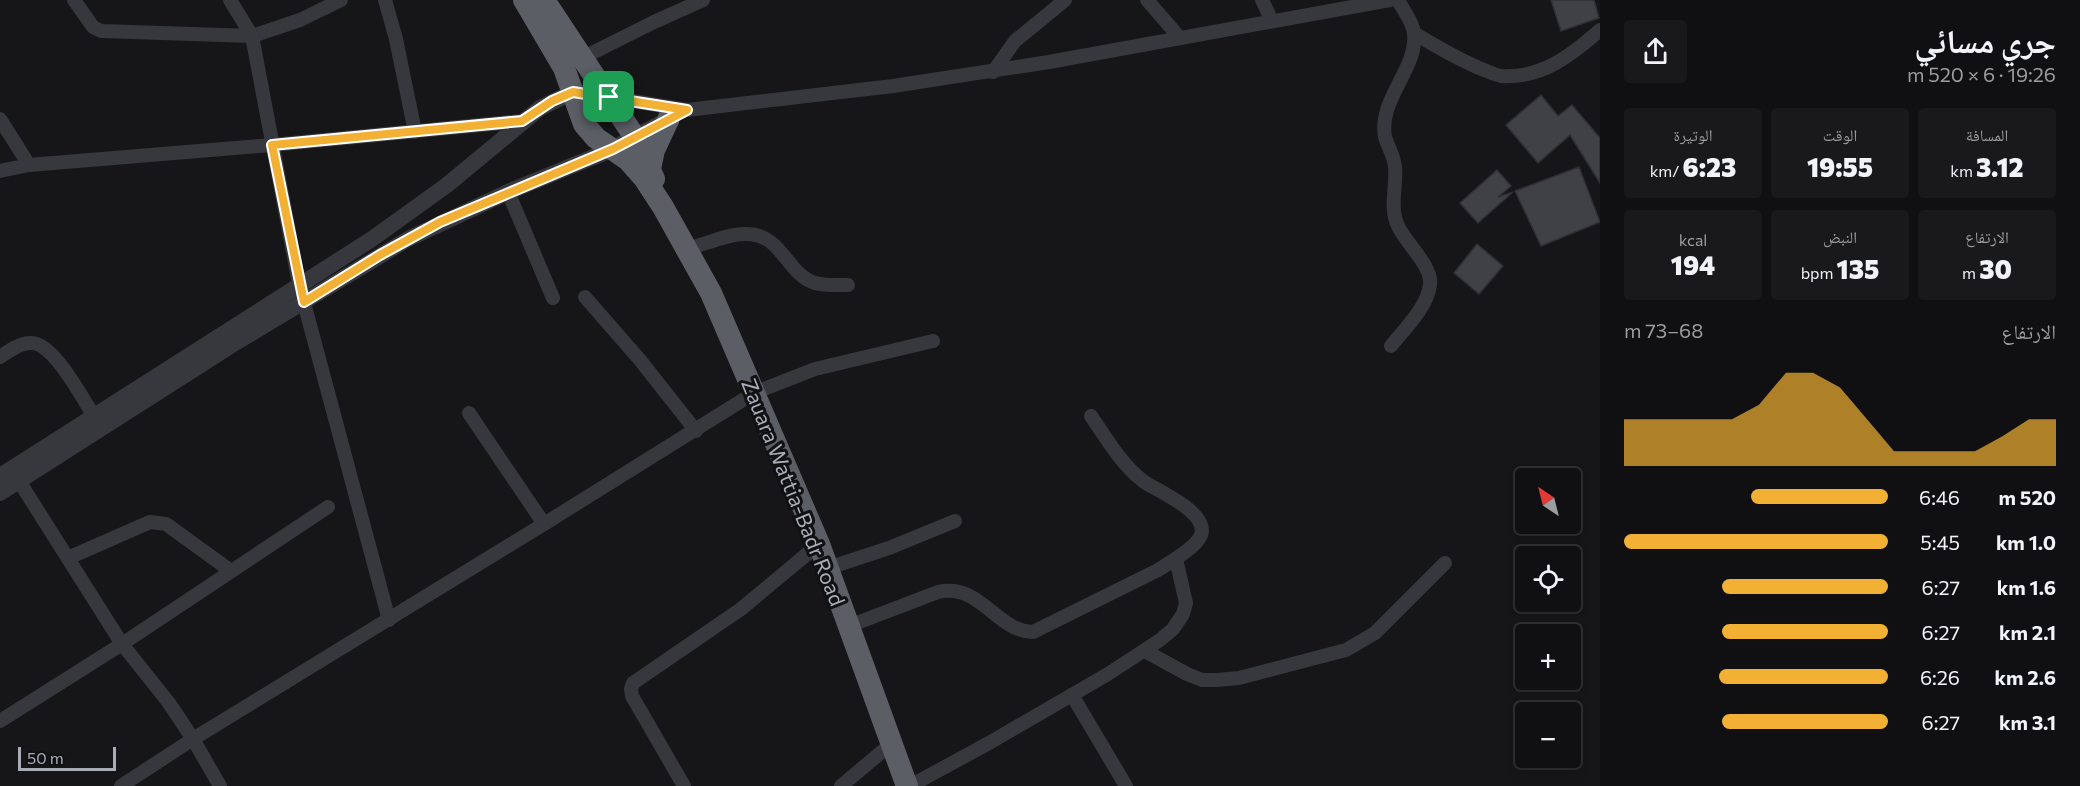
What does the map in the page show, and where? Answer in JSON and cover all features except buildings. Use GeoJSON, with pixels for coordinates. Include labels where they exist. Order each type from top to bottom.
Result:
{"type":"FeatureCollection","features":[{"type":"Feature","properties":{"kind":"highway"},"geometry":{"type":"LineString","coordinates":[[524,0],[561,61],[584,124],[596,138],[628,160],[644,178],[663,207]]}},
{"type":"Feature","properties":{"kind":"highway"},"geometry":{"type":"LineString","coordinates":[[544,0],[634,136],[650,169],[663,207]]}},
{"type":"Feature","properties":{"kind":"highway"},"geometry":{"type":"LineString","coordinates":[[650,169],[654,150],[678,114]]}},
{"type":"Feature","properties":{"kind":"highway","name":"Zauara Wattia-Badr Road"},"geometry":{"type":"LineString","coordinates":[[663,207],[711,293],[819,544],[891,744],[909,786]]}},
{"type":"Feature","properties":{"kind":"street"},"geometry":{"type":"LineString","coordinates":[[74,0],[93,27],[101,31],[252,36],[300,20],[341,0]]}},
{"type":"Feature","properties":{"kind":"street"},"geometry":{"type":"LineString","coordinates":[[230,0],[252,36],[299,284],[389,620]]}},
{"type":"Feature","properties":{"kind":"street"},"geometry":{"type":"LineString","coordinates":[[385,0],[396,39],[415,132]]}},
{"type":"Feature","properties":{"kind":"street"},"geometry":{"type":"LineString","coordinates":[[582,58],[654,21],[704,0]]}},
{"type":"Feature","properties":{"kind":"street"},"geometry":{"type":"LineString","coordinates":[[993,72],[1015,40],[1065,0]]}},
{"type":"Feature","properties":{"kind":"street"},"geometry":{"type":"LineString","coordinates":[[1147,0],[1180,38]]}},
{"type":"Feature","properties":{"kind":"street"},"geometry":{"type":"LineString","coordinates":[[1262,0],[1272,21]]}},
{"type":"Feature","properties":{"kind":"street"},"geometry":{"type":"LineString","coordinates":[[0,493],[144,400],[408,239],[508,192],[613,149],[678,114],[993,72],[1390,0]]}},
{"type":"Feature","properties":{"kind":"street"},"geometry":{"type":"LineString","coordinates":[[1391,346],[1423,303],[1430,283],[1427,271],[1398,226],[1394,214],[1395,167],[1386,137],[1385,122],[1387,109],[1413,46],[1414,33],[1398,0]]}},
{"type":"Feature","properties":{"kind":"street"},"geometry":{"type":"LineString","coordinates":[[1414,33],[1461,61],[1500,76],[1532,73],[1552,66],[1575,52],[1600,30]]}},
{"type":"Feature","properties":{"kind":"street"},"geometry":{"type":"LineString","coordinates":[[0,476],[372,239],[438,191],[522,121],[552,101],[573,92],[609,97],[678,114]]}},
{"type":"Feature","properties":{"kind":"street"},"geometry":{"type":"LineString","coordinates":[[0,119],[29,165]]}},
{"type":"Feature","properties":{"kind":"street"},"geometry":{"type":"LineString","coordinates":[[0,171],[29,165],[522,121]]}},
{"type":"Feature","properties":{"kind":"street"},"geometry":{"type":"LineString","coordinates":[[508,192],[553,298]]}},
{"type":"Feature","properties":{"kind":"street"},"geometry":{"type":"LineString","coordinates":[[687,249],[743,233],[757,235],[768,239],[802,276],[814,283],[848,285]]}},
{"type":"Feature","properties":{"kind":"street"},"geometry":{"type":"LineString","coordinates":[[585,297],[640,360],[696,431]]}},
{"type":"Feature","properties":{"kind":"street"},"geometry":{"type":"LineString","coordinates":[[121,786],[193,739],[696,431],[754,393],[815,369],[933,341]]}},
{"type":"Feature","properties":{"kind":"street"},"geometry":{"type":"LineString","coordinates":[[0,357],[18,346],[31,342],[43,346],[55,356],[94,416]]}},
{"type":"Feature","properties":{"kind":"street"},"geometry":{"type":"LineString","coordinates":[[469,413],[544,524]]}},
{"type":"Feature","properties":{"kind":"street"},"geometry":{"type":"LineString","coordinates":[[849,626],[949,589],[969,596],[1020,630],[1033,632],[1131,585],[1176,559],[1201,536],[1200,523],[1190,511],[1143,481],[1114,450],[1091,416]]}},
{"type":"Feature","properties":{"kind":"street"},"geometry":{"type":"LineString","coordinates":[[19,481],[122,644],[161,693],[193,739],[220,786]]}},
{"type":"Feature","properties":{"kind":"street"},"geometry":{"type":"LineString","coordinates":[[0,721],[122,644],[328,507]]}},
{"type":"Feature","properties":{"kind":"street"},"geometry":{"type":"LineString","coordinates":[[828,568],[889,548],[955,521]]}},
{"type":"Feature","properties":{"kind":"street"},"geometry":{"type":"LineString","coordinates":[[68,558],[150,522],[158,522],[166,524],[231,571]]}},
{"type":"Feature","properties":{"kind":"street"},"geometry":{"type":"LineString","coordinates":[[684,786],[632,696],[633,683],[741,609],[819,544]]}},
{"type":"Feature","properties":{"kind":"street"},"geometry":{"type":"LineString","coordinates":[[909,786],[1072,695],[1145,651],[1173,629],[1183,614],[1186,603],[1176,559]]}},
{"type":"Feature","properties":{"kind":"street"},"geometry":{"type":"LineString","coordinates":[[1145,651],[1187,674],[1202,680],[1217,680],[1239,678],[1346,650],[1375,633],[1445,563]]}},
{"type":"Feature","properties":{"kind":"street"},"geometry":{"type":"LineString","coordinates":[[1072,695],[1126,786]]}},
{"type":"Feature","properties":{"kind":"street"},"geometry":{"type":"LineString","coordinates":[[841,786],[891,744]]}},
{"type":"Feature","properties":{"kind":"route"},"geometry":{"type":"LineString","coordinates":[[573,92],[609,97],[687,110],[613,149],[440,222],[380,255],[304,302],[272,145],[522,121],[552,101],[573,92]]}}]}
